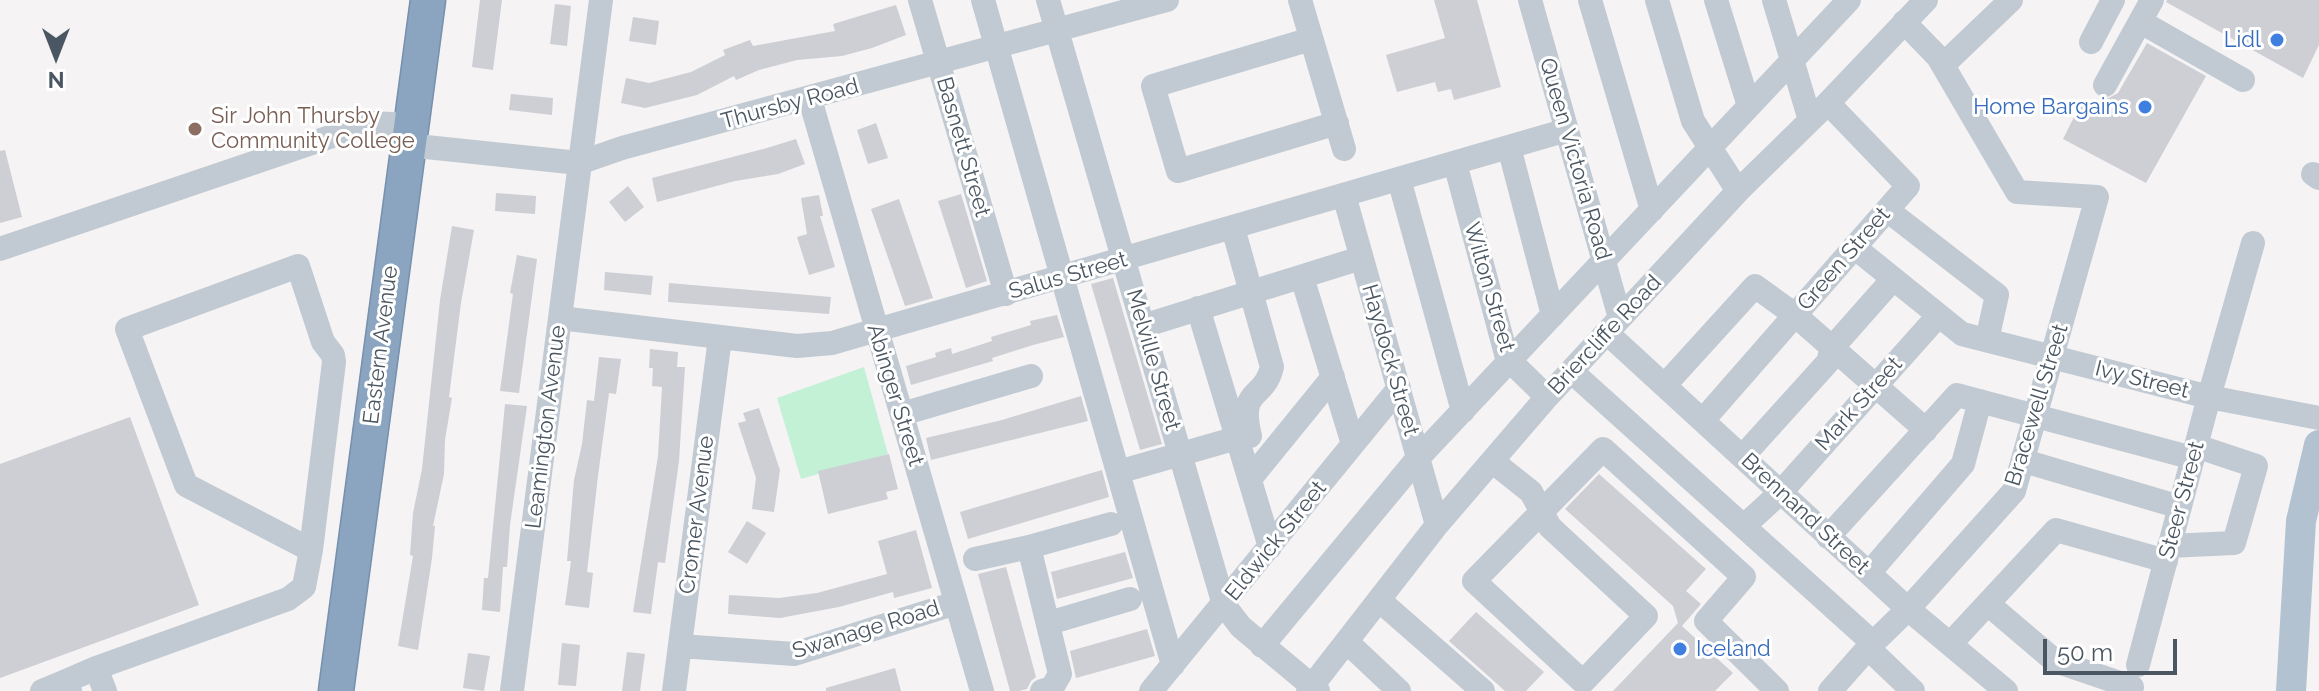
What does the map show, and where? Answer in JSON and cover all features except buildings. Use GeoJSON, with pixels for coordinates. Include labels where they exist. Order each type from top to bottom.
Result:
{"type":"FeatureCollection","features":[{"type":"Feature","properties":{"kind":"highway","name":"Eastern Avenue"},"geometry":{"type":"LineString","coordinates":[[336,691],[428,0]]}},
{"type":"Feature","properties":{"kind":"main road"},"geometry":{"type":"LineString","coordinates":[[2291,691],[2301,521],[2319,445]]}},
{"type":"Feature","properties":{"kind":"street","name":"Leamington Avenue"},"geometry":{"type":"LineString","coordinates":[[512,691],[601,0]]}},
{"type":"Feature","properties":{"kind":"street","name":"Basnett Street"},"geometry":{"type":"LineString","coordinates":[[920,0],[1006,294]]}},
{"type":"Feature","properties":{"kind":"street"},"geometry":{"type":"LineString","coordinates":[[983,0],[1173,665]]}},
{"type":"Feature","properties":{"kind":"street","name":"Melville Street"},"geometry":{"type":"LineString","coordinates":[[1048,0],[1224,605],[1241,627],[1313,689]]}},
{"type":"Feature","properties":{"kind":"street","name":"Thursby Road"},"geometry":{"type":"LineString","coordinates":[[0,249],[371,123],[409,135],[579,163],[622,148],[1167,0]]}},
{"type":"Feature","properties":{"kind":"street"},"geometry":{"type":"LineString","coordinates":[[1300,0],[1344,149]]}},
{"type":"Feature","properties":{"kind":"street","name":"Queen Victoria Road"},"geometry":{"type":"LineString","coordinates":[[1530,0],[1603,259],[1614,326]]}},
{"type":"Feature","properties":{"kind":"street"},"geometry":{"type":"LineString","coordinates":[[1590,0],[1652,210]]}},
{"type":"Feature","properties":{"kind":"street"},"geometry":{"type":"LineString","coordinates":[[1657,0],[1693,121],[1738,191]]}},
{"type":"Feature","properties":{"kind":"street"},"geometry":{"type":"LineString","coordinates":[[1716,0],[1749,106]]}},
{"type":"Feature","properties":{"kind":"street"},"geometry":{"type":"LineString","coordinates":[[1774,0],[1810,120]]}},
{"type":"Feature","properties":{"kind":"street","name":"Briercliffe Road"},"geometry":{"type":"LineString","coordinates":[[1313,689],[1437,525],[1547,397],[1738,191],[1828,103],[1926,0]]}},
{"type":"Feature","properties":{"kind":"street"},"geometry":{"type":"LineString","coordinates":[[1904,22],[1943,65],[2011,0]]}},
{"type":"Feature","properties":{"kind":"street"},"geometry":{"type":"LineString","coordinates":[[2091,42],[2113,0]]}},
{"type":"Feature","properties":{"kind":"street"},"geometry":{"type":"LineString","coordinates":[[2105,85],[2152,0]]}},
{"type":"Feature","properties":{"kind":"street"},"geometry":{"type":"LineString","coordinates":[[1262,646],[1418,458],[1603,259],[1711,149],[1842,3]]}},
{"type":"Feature","properties":{"kind":"street"},"geometry":{"type":"LineString","coordinates":[[2141,22],[2243,80]]}},
{"type":"Feature","properties":{"kind":"street"},"geometry":{"type":"LineString","coordinates":[[1311,39],[1153,86],[1178,171],[1337,123]]}},
{"type":"Feature","properties":{"kind":"street","name":"Bracewell Street"},"geometry":{"type":"LineString","coordinates":[[1830,691],[2014,491],[2097,197],[2017,192],[1943,65]]}},
{"type":"Feature","properties":{"kind":"street","name":"Abinger Street"},"geometry":{"type":"LineString","coordinates":[[810,99],[982,691]]}},
{"type":"Feature","properties":{"kind":"street","name":"Green Street"},"geometry":{"type":"LineString","coordinates":[[1704,419],[1908,186],[1828,103]]}},
{"type":"Feature","properties":{"kind":"street","name":"Salus Street"},"geometry":{"type":"LineString","coordinates":[[560,318],[797,346],[832,343],[1567,130]]}},
{"type":"Feature","properties":{"kind":"street"},"geometry":{"type":"LineString","coordinates":[[1509,147],[1553,315]]}},
{"type":"Feature","properties":{"kind":"street","name":"Wilton Street"},"geometry":{"type":"LineString","coordinates":[[1455,163],[1507,358],[1547,397]]}},
{"type":"Feature","properties":{"kind":"street"},"geometry":{"type":"LineString","coordinates":[[1399,179],[1463,411]]}},
{"type":"Feature","properties":{"kind":"street","name":"Haydock Street"},"geometry":{"type":"LineString","coordinates":[[1344,195],[1437,525]]}},
{"type":"Feature","properties":{"kind":"street"},"geometry":{"type":"LineString","coordinates":[[1887,210],[1997,295],[1987,340]]}},
{"type":"Feature","properties":{"kind":"street"},"geometry":{"type":"LineString","coordinates":[[1233,228],[1272,367],[1267,380],[1250,398],[1244,437]]}},
{"type":"Feature","properties":{"kind":"street","name":"Steer Street"},"geometry":{"type":"LineString","coordinates":[[2134,682],[2253,243]]}},
{"type":"Feature","properties":{"kind":"street","name":"Ivy Street"},"geometry":{"type":"LineString","coordinates":[[1854,247],[1962,334],[2209,397],[2319,418]]}},
{"type":"Feature","properties":{"kind":"street"},"geometry":{"type":"LineString","coordinates":[[1143,326],[1361,258]]}},
{"type":"Feature","properties":{"kind":"street"},"geometry":{"type":"LineString","coordinates":[[42,691],[68,686],[96,668],[288,599],[304,587],[311,550],[334,362],[333,355],[323,342],[298,266],[127,329],[186,485],[311,550]]}},
{"type":"Feature","properties":{"kind":"street"},"geometry":{"type":"LineString","coordinates":[[1302,277],[1353,444]]}},
{"type":"Feature","properties":{"kind":"street"},"geometry":{"type":"LineString","coordinates":[[1743,456],[1828,362],[1832,348],[1893,279]]}},
{"type":"Feature","properties":{"kind":"street"},"geometry":{"type":"LineString","coordinates":[[1665,385],[1755,286],[1795,315],[1924,432]]}},
{"type":"Feature","properties":{"kind":"street"},"geometry":{"type":"LineString","coordinates":[[1198,308],[1244,437],[1250,479],[1270,547]]}},
{"type":"Feature","properties":{"kind":"street","name":"Mark Street"},"geometry":{"type":"LineString","coordinates":[[1744,526],[1781,492],[1938,316]]}},
{"type":"Feature","properties":{"kind":"street","name":"Brennand Street"},"geometry":{"type":"LineString","coordinates":[[1614,326],[1665,385],[1828,537],[2006,691]]}},
{"type":"Feature","properties":{"kind":"street","name":"Cromer Avenue"},"geometry":{"type":"LineString","coordinates":[[674,691],[720,338]]}},
{"type":"Feature","properties":{"kind":"street"},"geometry":{"type":"LineString","coordinates":[[1571,371],[1744,526],[1913,691]]}},
{"type":"Feature","properties":{"kind":"street"},"geometry":{"type":"LineString","coordinates":[[902,414],[1031,376]]}},
{"type":"Feature","properties":{"kind":"street"},"geometry":{"type":"LineString","coordinates":[[1250,479],[1333,377]]}},
{"type":"Feature","properties":{"kind":"street","name":"Eldwick Street"},"geometry":{"type":"LineString","coordinates":[[1151,691],[1399,388]]}},
{"type":"Feature","properties":{"kind":"street"},"geometry":{"type":"LineString","coordinates":[[1828,537],[1957,395],[2256,466],[2234,543],[2168,554],[2056,530],[1951,643]]}},
{"type":"Feature","properties":{"kind":"street"},"geometry":{"type":"LineString","coordinates":[[1869,573],[1963,464],[1980,401]]}},
{"type":"Feature","properties":{"kind":"street"},"geometry":{"type":"LineString","coordinates":[[1118,472],[1244,437]]}},
{"type":"Feature","properties":{"kind":"street"},"geometry":{"type":"LineString","coordinates":[[1492,461],[1531,492],[1541,512],[1550,527],[1646,616],[1583,682],[1474,581],[1541,512],[1603,449],[1744,577],[1706,621],[1777,691]]}},
{"type":"Feature","properties":{"kind":"street"},"geometry":{"type":"LineString","coordinates":[[2024,461],[2180,507]]}},
{"type":"Feature","properties":{"kind":"street"},"geometry":{"type":"LineString","coordinates":[[975,559],[1111,524]]}},
{"type":"Feature","properties":{"kind":"street"},"geometry":{"type":"LineString","coordinates":[[1029,547],[1060,674],[1052,688],[1042,691]]}},
{"type":"Feature","properties":{"kind":"street"},"geometry":{"type":"LineString","coordinates":[[1049,623],[1130,599]]}},
{"type":"Feature","properties":{"kind":"street"},"geometry":{"type":"LineString","coordinates":[[1379,600],[1483,691]]}},
{"type":"Feature","properties":{"kind":"street","name":"Swanage Road"},"geometry":{"type":"LineString","coordinates":[[680,646],[794,654],[956,603]]}},
{"type":"Feature","properties":{"kind":"street"},"geometry":{"type":"LineString","coordinates":[[1988,604],[2055,661],[2134,682]]}},
{"type":"Feature","properties":{"kind":"street"},"geometry":{"type":"LineString","coordinates":[[1347,642],[1399,691]]}},
{"type":"Feature","properties":{"kind":"street"},"geometry":{"type":"LineString","coordinates":[[96,668],[105,691]]}},
{"type":"Feature","properties":{"kind":"green space"},"geometry":{"type":"Polygon","coordinates":[[[864,367],[888,454],[801,479],[777,398],[864,367]]]}},
{"type":"Feature","properties":{"kind":"place","name":"Lidl"},"geometry":{"type":"Point","coordinates":[2277,40]}},
{"type":"Feature","properties":{"kind":"place","name":"Home Bargains"},"geometry":{"type":"Point","coordinates":[2145,107]}},
{"type":"Feature","properties":{"kind":"place","name":"Sir John Thursby Community College"},"geometry":{"type":"Point","coordinates":[195,129]}},
{"type":"Feature","properties":{"kind":"place","name":"Iceland"},"geometry":{"type":"Point","coordinates":[1680,649]}}]}
